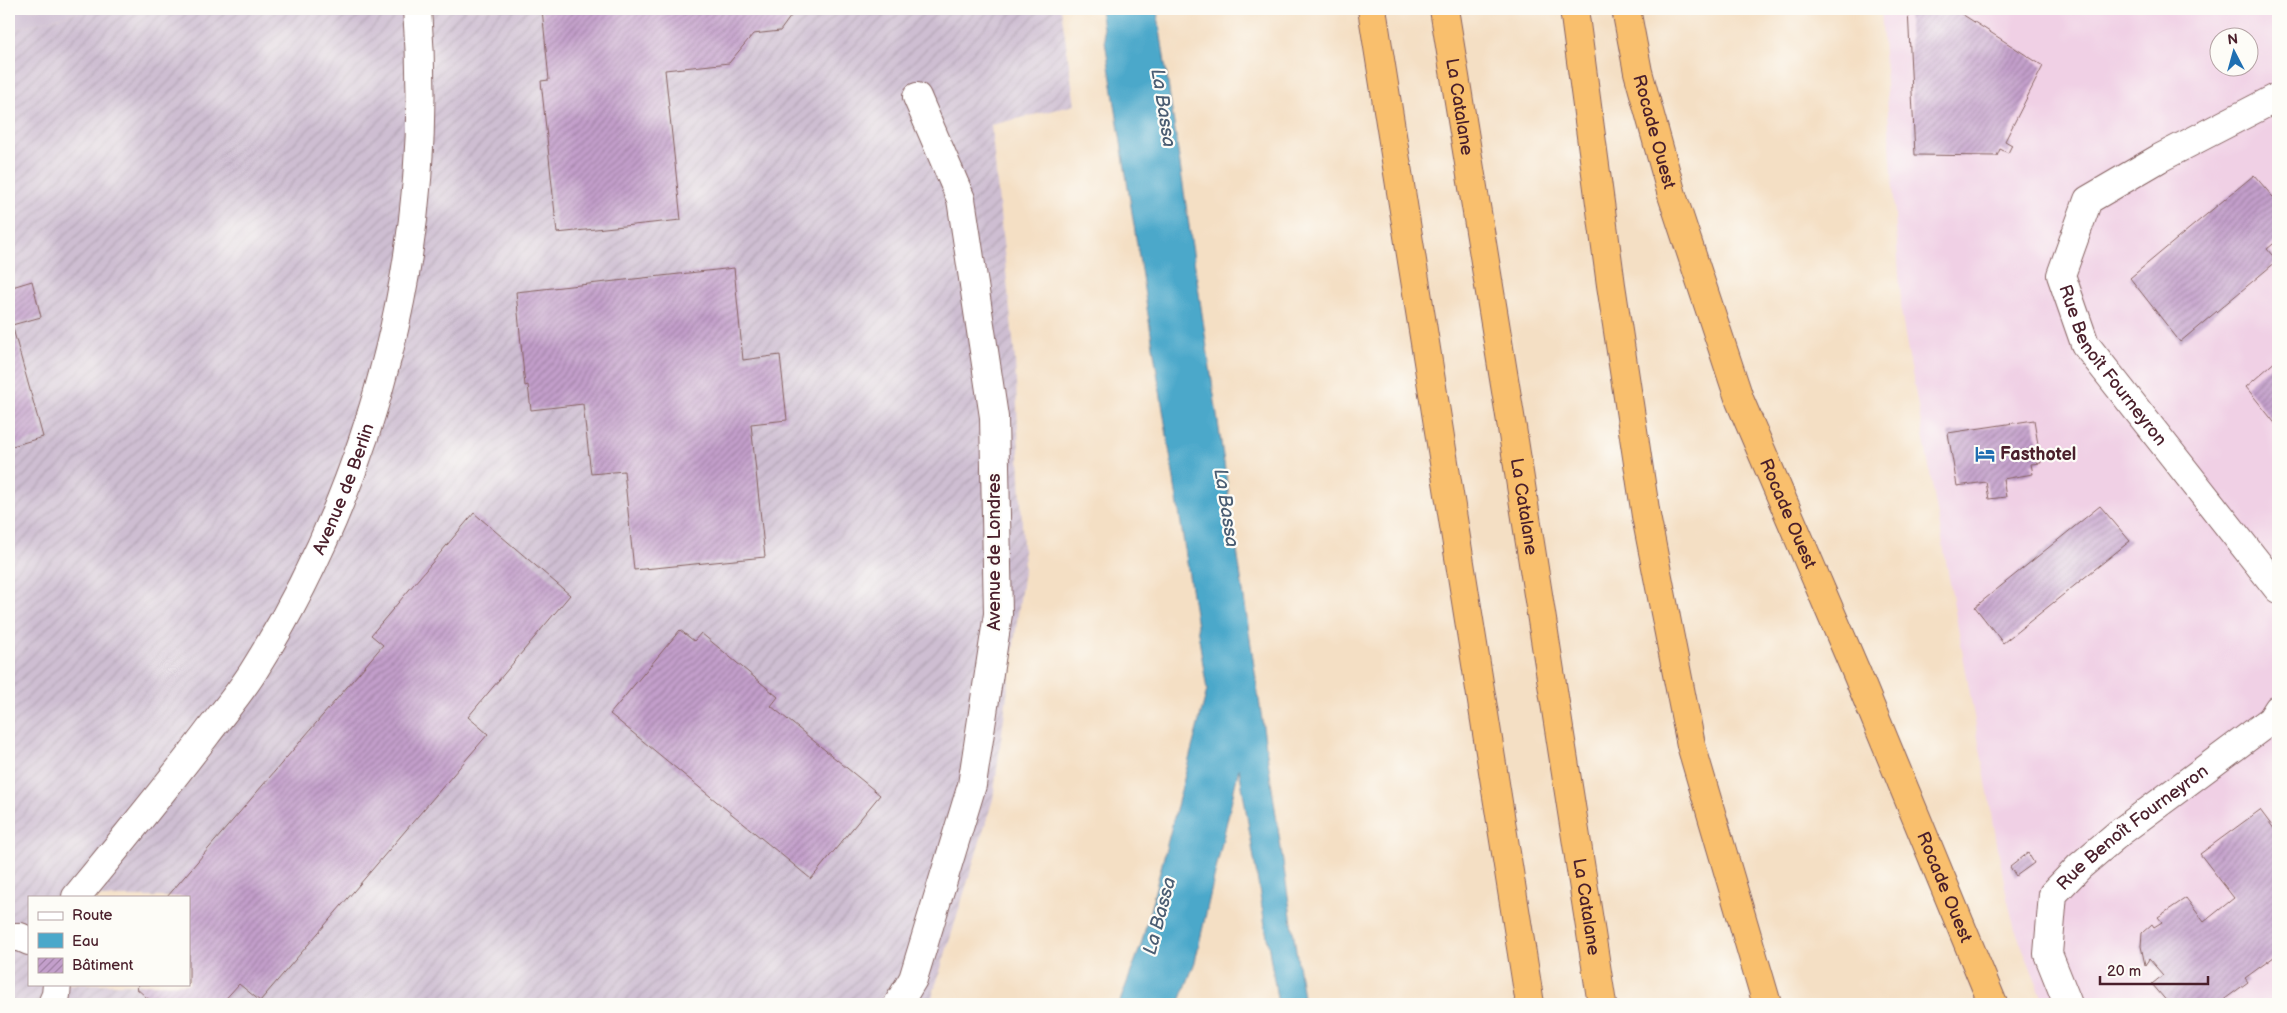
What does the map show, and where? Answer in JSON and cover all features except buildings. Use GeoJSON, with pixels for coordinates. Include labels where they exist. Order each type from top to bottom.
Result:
{"type":"FeatureCollection","features":[{"type":"Feature","properties":{"kind":"highway"},"geometry":{"type":"LineString","coordinates":[[1372,9],[1530,1004]]}},
{"type":"Feature","properties":{"kind":"highway","name":"La Catalane"},"geometry":{"type":"LineString","coordinates":[[1444,9],[1453,76],[1514,438],[1602,1004]]}},
{"type":"Feature","properties":{"kind":"highway","name":"Rocade Ouest"},"geometry":{"type":"LineString","coordinates":[[1626,10],[1638,72],[1672,195],[1740,401],[1861,683],[1993,1004]]}},
{"type":"Feature","properties":{"kind":"highway"},"geometry":{"type":"LineString","coordinates":[[1575,15],[1611,285],[1646,516],[1692,745],[1766,1004]]}},
{"type":"Feature","properties":{"kind":"street","name":"Avenue de Berlin"},"geometry":{"type":"LineString","coordinates":[[77,896],[185,763],[252,675],[287,616],[331,522],[377,397],[396,322],[410,252],[418,172],[421,103],[418,9]]}},
{"type":"Feature","properties":{"kind":"street","name":"Avenue de Londres"},"geometry":{"type":"LineString","coordinates":[[898,1004],[913,978],[972,785],[998,614],[994,417],[961,199],[917,97]]}},
{"type":"Feature","properties":{"kind":"street","name":"Rue Benoît Fourneyron"},"geometry":{"type":"LineString","coordinates":[[2278,97],[2160,158],[2088,200],[2061,275],[2085,344],[2278,589]]}},
{"type":"Feature","properties":{"kind":"street","name":"Rue Benoît Fourneyron"},"geometry":{"type":"LineString","coordinates":[[2068,1004],[2048,954],[2053,894],[2079,867],[2119,833],[2271,720],[2278,709]]}},
{"type":"Feature","properties":{"kind":"street"},"geometry":{"type":"LineString","coordinates":[[9,937],[20,937],[28,941]]}},
{"type":"Feature","properties":{"kind":"street"},"geometry":{"type":"LineString","coordinates":[[52,1004],[56,995],[57,986]]}},
{"type":"Feature","properties":{"kind":"shaded area"},"geometry":{"type":"Polygon","coordinates":[[[9,9],[90,9],[9,31],[9,9]]]}},
{"type":"Feature","properties":{"kind":"shaded area"},"geometry":{"type":"Polygon","coordinates":[[[90,9],[1061,9],[1075,105],[991,125],[1015,359],[1024,570],[993,799],[930,1004],[9,1004],[9,31],[90,9]]]}},
{"type":"Feature","properties":{"kind":"shaded area"},"geometry":{"type":"Polygon","coordinates":[[[1881,9],[2278,9],[2278,1004],[2045,1004],[2015,929],[2007,898],[1902,318],[1881,9]]]}},
{"type":"Feature","properties":{"kind":"water","name":"La Bassa"},"geometry":{"type":"Polygon","coordinates":[[[1100,9],[1157,9],[1304,1004],[1278,1004],[1239,768],[1195,962],[1179,1004],[1119,1004],[1141,945],[1207,690],[1100,9]]]}},
{"type":"Feature","properties":{"kind":"place","name":"Fasthotel"},"geometry":{"type":"Point","coordinates":[1985,454]}}]}
